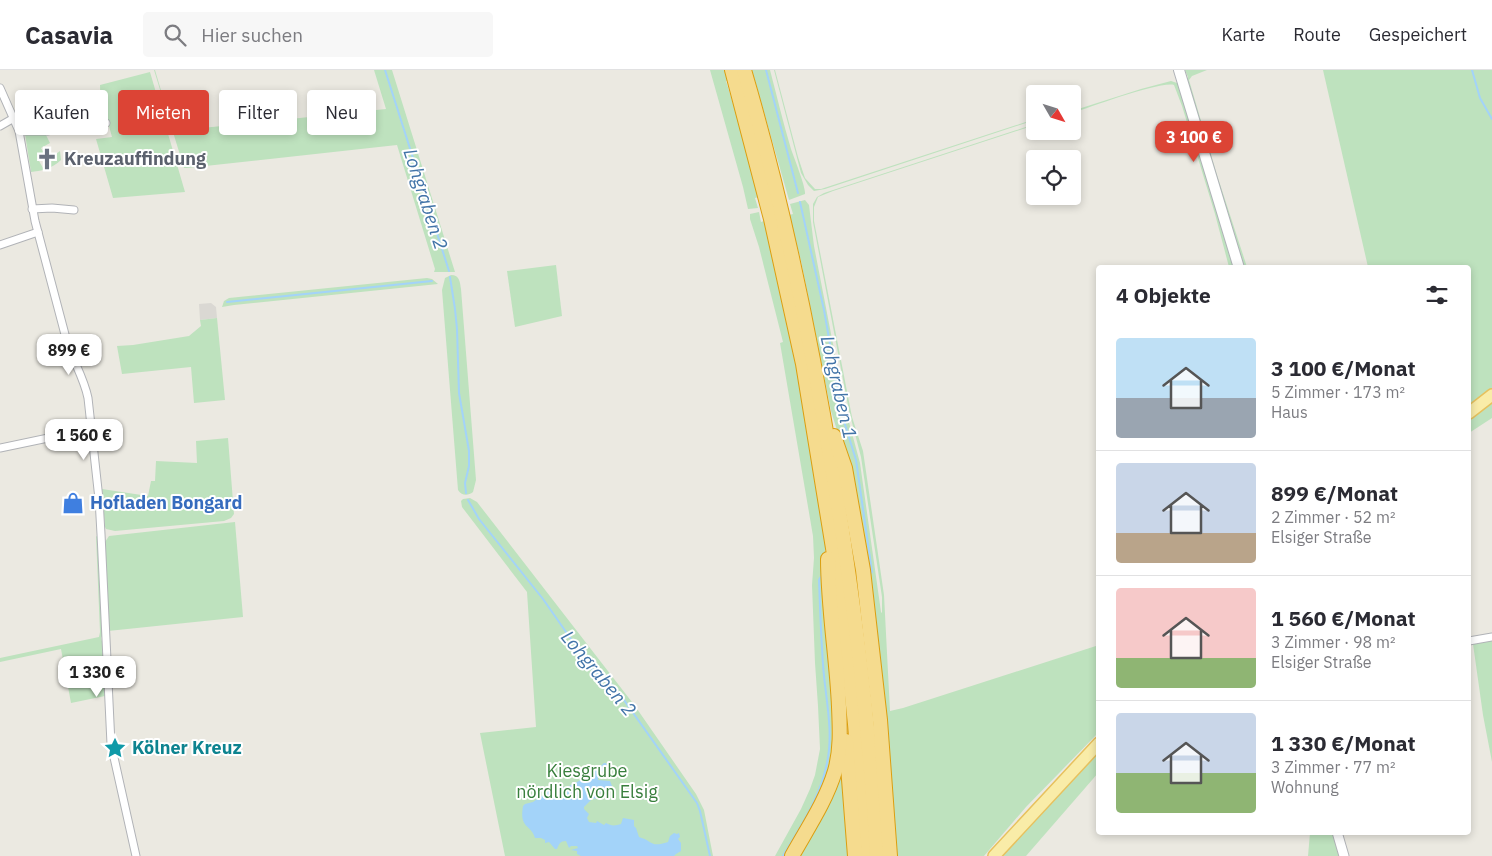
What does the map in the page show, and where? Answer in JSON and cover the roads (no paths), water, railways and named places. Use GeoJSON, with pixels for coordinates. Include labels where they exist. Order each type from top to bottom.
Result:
{"type":"FeatureCollection","features":[{"type":"Feature","properties":{"kind":"highway"},"geometry":{"type":"LineString","coordinates":[[732,70],[771,194]]}},
{"type":"Feature","properties":{"kind":"highway"},"geometry":{"type":"LineString","coordinates":[[744,70],[776,218],[838,579],[856,733],[866,856]]}},
{"type":"Feature","properties":{"kind":"highway"},"geometry":{"type":"LineString","coordinates":[[776,218],[820,392],[845,468],[863,570],[880,720],[890,856]]}},
{"type":"Feature","properties":{"kind":"highway"},"geometry":{"type":"LineString","coordinates":[[820,392],[842,522],[858,637],[878,856]]}},
{"type":"Feature","properties":{"kind":"highway"},"geometry":{"type":"LineString","coordinates":[[792,856],[823,800],[835,770],[839,752],[839,690],[828,580],[828,518]]}},
{"type":"Feature","properties":{"kind":"highway"},"geometry":{"type":"LineString","coordinates":[[839,690],[843,706],[855,856]]}},
{"type":"Feature","properties":{"kind":"main road"},"geometry":{"type":"LineString","coordinates":[[1179,70],[1238,265]]}},
{"type":"Feature","properties":{"kind":"main road"},"geometry":{"type":"LineString","coordinates":[[1471,411],[1492,395]]}},
{"type":"Feature","properties":{"kind":"main road"},"geometry":{"type":"LineString","coordinates":[[994,856],[1096,746]]}},
{"type":"Feature","properties":{"kind":"street"},"geometry":{"type":"LineString","coordinates":[[0,90],[14,118],[0,126]]}},
{"type":"Feature","properties":{"kind":"street"},"geometry":{"type":"LineString","coordinates":[[20,135],[32,209],[38,232],[70,350],[87,393],[101,534],[111,744],[136,856]]}},
{"type":"Feature","properties":{"kind":"street"},"geometry":{"type":"LineString","coordinates":[[32,209],[74,210]]}},
{"type":"Feature","properties":{"kind":"street"},"geometry":{"type":"LineString","coordinates":[[0,245],[38,232]]}},
{"type":"Feature","properties":{"kind":"street"},"geometry":{"type":"LineString","coordinates":[[0,448],[92,429]]}},
{"type":"Feature","properties":{"kind":"street"},"geometry":{"type":"LineString","coordinates":[[1471,641],[1492,637]]}},
{"type":"Feature","properties":{"kind":"street"},"geometry":{"type":"LineString","coordinates":[[1338,835],[1344,856]]}},
{"type":"Feature","properties":{"kind":"water"},"geometry":{"type":"Polygon","coordinates":[[[604,763],[608,766],[598,774],[598,780],[610,781],[612,786],[606,791],[597,793],[600,798],[592,799],[584,807],[589,814],[587,818],[589,822],[596,823],[597,821],[604,825],[606,823],[615,825],[621,824],[623,818],[634,820],[634,826],[639,837],[655,844],[668,842],[670,836],[674,833],[679,833],[680,837],[678,839],[681,843],[681,851],[674,856],[581,856],[577,854],[577,851],[571,850],[578,848],[577,846],[569,848],[566,841],[561,842],[557,849],[555,849],[549,842],[545,843],[545,840],[541,838],[535,838],[524,823],[523,806],[533,802],[553,788],[567,787],[577,782],[593,773],[604,763]]]}},
{"type":"Feature","properties":{"kind":"waterway","name":"Lohgraben 2"},"geometry":{"type":"LineString","coordinates":[[385,70],[449,271]]}},
{"type":"Feature","properties":{"kind":"waterway","name":"Lohgraben 1"},"geometry":{"type":"LineString","coordinates":[[766,70],[798,193]]}},
{"type":"Feature","properties":{"kind":"waterway"},"geometry":{"type":"LineString","coordinates":[[1472,70],[1480,98],[1492,119]]}},
{"type":"Feature","properties":{"kind":"waterway","name":"Lohgraben 1"},"geometry":{"type":"LineString","coordinates":[[800,202],[824,310],[843,418],[856,460],[872,572],[870,574]]}},
{"type":"Feature","properties":{"kind":"waterway","name":"Lohgraben 2"},"geometry":{"type":"LineString","coordinates":[[450,277],[457,329],[459,393],[469,451],[469,466],[465,483],[466,493]]}},
{"type":"Feature","properties":{"kind":"waterway"},"geometry":{"type":"LineString","coordinates":[[227,302],[432,281]]}},
{"type":"Feature","properties":{"kind":"waterway","name":"Lohgraben 2"},"geometry":{"type":"LineString","coordinates":[[468,500],[479,519],[543,599],[594,672],[609,682],[619,693],[697,803],[710,856]]}},
{"type":"Feature","properties":{"kind":"waterway","name":"Lohgraben 1"},"geometry":{"type":"LineString","coordinates":[[783,856],[815,799],[824,775],[829,751],[830,738],[820,612],[819,580],[822,576]]}},
{"type":"Feature","properties":{"kind":"place","name":"Kreuzauffindung"},"geometry":{"type":"Point","coordinates":[47,159]}},
{"type":"Feature","properties":{"kind":"place","name":"Hofladen Bongard"},"geometry":{"type":"Point","coordinates":[73,503]}},
{"type":"Feature","properties":{"kind":"place","name":"Kölner Kreuz"},"geometry":{"type":"Point","coordinates":[115,748]}},
{"type":"Feature","properties":{"kind":"park label","name":"Kiesgrube nördlich von Elsig"},"geometry":{"type":"Point","coordinates":[587,781]}}]}
